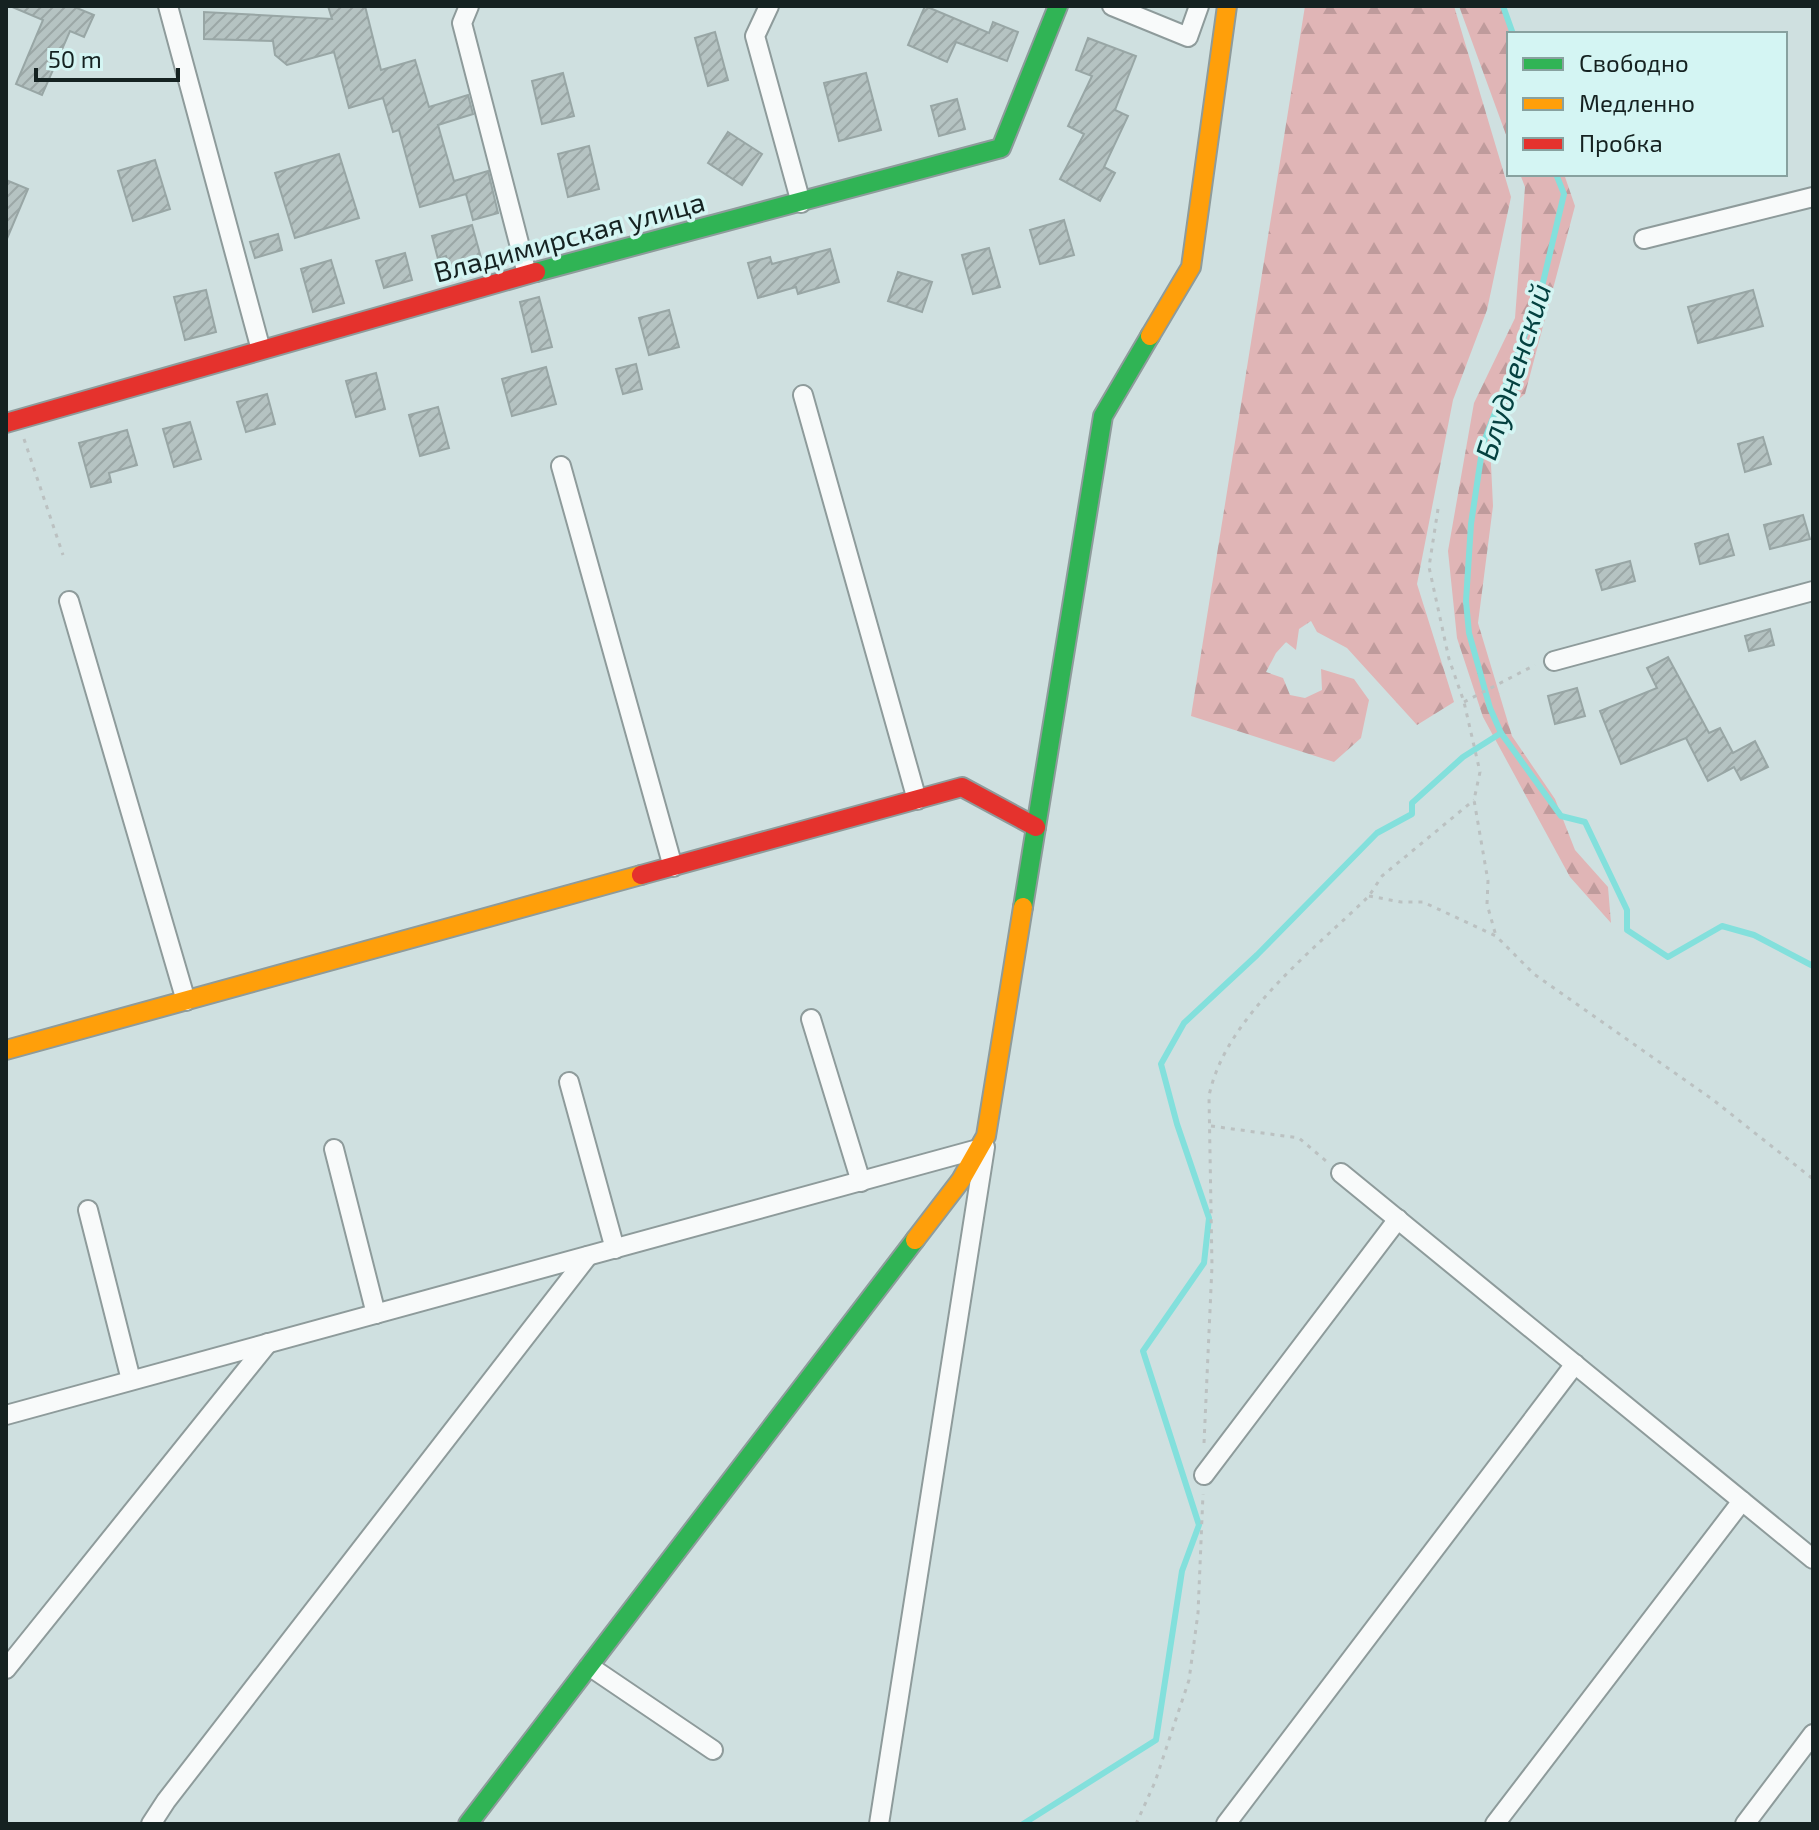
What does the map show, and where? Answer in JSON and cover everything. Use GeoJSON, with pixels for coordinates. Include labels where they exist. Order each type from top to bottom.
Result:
{"type":"FeatureCollection","features":[{"type":"Feature","properties":{"kind":"street"},"geometry":{"type":"LineString","coordinates":[[168,6],[261,350]]}},
{"type":"Feature","properties":{"kind":"street"},"geometry":{"type":"LineString","coordinates":[[469,6],[462,23],[527,274]]}},
{"type":"Feature","properties":{"kind":"street"},"geometry":{"type":"LineString","coordinates":[[769,6],[755,36],[801,203]]}},
{"type":"Feature","properties":{"kind":"street","name":"Владимирская улица"},"geometry":{"type":"LineString","coordinates":[[12,422],[527,274],[1001,148],[1058,6]]}},
{"type":"Feature","properties":{"kind":"street"},"geometry":{"type":"LineString","coordinates":[[1112,6],[1188,37],[1199,6]]}},
{"type":"Feature","properties":{"kind":"street"},"geometry":{"type":"LineString","coordinates":[[879,1824],[982,1143],[1103,416],[1191,267],[1227,6]]}},
{"type":"Feature","properties":{"kind":"street"},"geometry":{"type":"LineString","coordinates":[[1644,239],[1813,197]]}},
{"type":"Feature","properties":{"kind":"street"},"geometry":{"type":"LineString","coordinates":[[803,395],[917,800]]}},
{"type":"Feature","properties":{"kind":"street"},"geometry":{"type":"LineString","coordinates":[[561,466],[673,867]]}},
{"type":"Feature","properties":{"kind":"street"},"geometry":{"type":"LineString","coordinates":[[1554,661],[1813,591]]}},
{"type":"Feature","properties":{"kind":"street"},"geometry":{"type":"LineString","coordinates":[[69,601],[186,1001]]}},
{"type":"Feature","properties":{"kind":"street"},"geometry":{"type":"LineString","coordinates":[[6,1050],[962,787],[1036,827]]}},
{"type":"Feature","properties":{"kind":"street"},"geometry":{"type":"LineString","coordinates":[[811,1019],[861,1182]]}},
{"type":"Feature","properties":{"kind":"street"},"geometry":{"type":"LineString","coordinates":[[569,1082],[615,1249]]}},
{"type":"Feature","properties":{"kind":"street"},"geometry":{"type":"LineString","coordinates":[[6,1415],[861,1182],[982,1143]]}},
{"type":"Feature","properties":{"kind":"street"},"geometry":{"type":"LineString","coordinates":[[468,1824],[961,1180],[982,1143]]}},
{"type":"Feature","properties":{"kind":"street"},"geometry":{"type":"LineString","coordinates":[[334,1149],[376,1314]]}},
{"type":"Feature","properties":{"kind":"street"},"geometry":{"type":"LineString","coordinates":[[1341,1173],[1813,1559]]}},
{"type":"Feature","properties":{"kind":"street"},"geometry":{"type":"LineString","coordinates":[[88,1210],[131,1380]]}},
{"type":"Feature","properties":{"kind":"street"},"geometry":{"type":"LineString","coordinates":[[1204,1475],[1398,1219]]}},
{"type":"Feature","properties":{"kind":"street"},"geometry":{"type":"LineString","coordinates":[[151,1824],[588,1256]]}},
{"type":"Feature","properties":{"kind":"street"},"geometry":{"type":"LineString","coordinates":[[6,1669],[268,1343]]}},
{"type":"Feature","properties":{"kind":"street"},"geometry":{"type":"LineString","coordinates":[[1226,1824],[1575,1364]]}},
{"type":"Feature","properties":{"kind":"street"},"geometry":{"type":"LineString","coordinates":[[1495,1824],[1742,1501]]}},
{"type":"Feature","properties":{"kind":"street"},"geometry":{"type":"LineString","coordinates":[[589,1666],[713,1750]]}},
{"type":"Feature","properties":{"kind":"street"},"geometry":{"type":"LineString","coordinates":[[1745,1824],[1813,1734]]}},
{"type":"Feature","properties":{"kind":"path"},"geometry":{"type":"LineString","coordinates":[[12,422],[63,555]]}},
{"type":"Feature","properties":{"kind":"path"},"geometry":{"type":"LineString","coordinates":[[1438,509],[1429,567],[1449,659],[1464,702],[1480,772],[1474,800],[1486,867],[1487,904],[1496,936]]}},
{"type":"Feature","properties":{"kind":"path"},"geometry":{"type":"LineString","coordinates":[[1464,702],[1530,666],[1554,661]]}},
{"type":"Feature","properties":{"kind":"path"},"geometry":{"type":"LineString","coordinates":[[1204,1443],[1212,1266],[1209,1096],[1213,1077],[1227,1048],[1262,1002],[1369,896],[1382,876],[1474,800]]}},
{"type":"Feature","properties":{"kind":"path"},"geometry":{"type":"LineString","coordinates":[[1369,896],[1401,902],[1423,902],[1496,936],[1534,974],[1712,1099],[1813,1179]]}},
{"type":"Feature","properties":{"kind":"path"},"geometry":{"type":"LineString","coordinates":[[1211,1126],[1299,1138],[1341,1173]]}},
{"type":"Feature","properties":{"kind":"path"},"geometry":{"type":"LineString","coordinates":[[1136,1824],[1155,1782],[1189,1680],[1198,1613],[1204,1475]]}},
{"type":"Feature","properties":{"kind":"green space"},"geometry":{"type":"Polygon","coordinates":[[[1305,6],[1454,6],[1511,197],[1487,310],[1453,400],[1417,584],[1454,702],[1417,725],[1347,648],[1317,632],[1311,621],[1299,629],[1296,650],[1286,642],[1266,672],[1283,678],[1290,695],[1305,698],[1322,690],[1321,669],[1354,679],[1369,700],[1361,738],[1334,762],[1191,716],[1305,6]]]}},
{"type":"Feature","properties":{"kind":"green space"},"geometry":{"type":"Polygon","coordinates":[[[1459,6],[1503,6],[1513,32],[1507,32],[1507,138],[1459,6]]]}},
{"type":"Feature","properties":{"kind":"green space"},"geometry":{"type":"Polygon","coordinates":[[[1521,176],[1565,176],[1575,206],[1525,394],[1489,423],[1493,506],[1478,623],[1512,736],[1555,799],[1575,850],[1608,887],[1611,923],[1570,877],[1483,717],[1457,638],[1448,551],[1474,403],[1515,318],[1525,187],[1521,176]]]}},
{"type":"Feature","properties":{"kind":"building"},"geometry":{"type":"Polygon","coordinates":[[[10,6],[72,6],[94,15],[84,37],[70,31],[42,95],[16,84],[43,20],[10,6]]]}},
{"type":"Feature","properties":{"kind":"building"},"geometry":{"type":"Polygon","coordinates":[[[328,6],[365,6],[381,70],[415,60],[429,107],[468,95],[473,114],[438,125],[454,181],[488,171],[498,213],[473,220],[466,194],[420,207],[399,130],[393,132],[383,98],[349,108],[334,52],[287,65],[275,55],[273,41],[204,39],[204,12],[332,19],[328,6]]]}},
{"type":"Feature","properties":{"kind":"building"},"geometry":{"type":"Polygon","coordinates":[[[925,6],[989,33],[993,22],[1018,32],[1007,61],[956,42],[947,62],[908,45],[925,6]]]}},
{"type":"Feature","properties":{"kind":"building"},"geometry":{"type":"Polygon","coordinates":[[[715,32],[728,80],[708,86],[695,38],[715,32]]]}},
{"type":"Feature","properties":{"kind":"building"},"geometry":{"type":"Polygon","coordinates":[[[1088,38],[1136,56],[1115,110],[1128,116],[1104,167],[1115,173],[1100,201],[1060,179],[1084,134],[1068,126],[1092,76],[1076,70],[1088,38]]]}},
{"type":"Feature","properties":{"kind":"building"},"geometry":{"type":"Polygon","coordinates":[[[563,73],[574,116],[542,124],[532,81],[563,73]]]}},
{"type":"Feature","properties":{"kind":"building"},"geometry":{"type":"Polygon","coordinates":[[[866,73],[881,130],[839,141],[824,83],[866,73]]]}},
{"type":"Feature","properties":{"kind":"building"},"geometry":{"type":"Polygon","coordinates":[[[957,99],[965,129],[939,136],[931,106],[957,99]]]}},
{"type":"Feature","properties":{"kind":"building"},"geometry":{"type":"Polygon","coordinates":[[[728,132],[762,154],[742,185],[708,163],[728,132]]]}},
{"type":"Feature","properties":{"kind":"building"},"geometry":{"type":"Polygon","coordinates":[[[589,146],[599,189],[568,197],[558,154],[589,146]]]}},
{"type":"Feature","properties":{"kind":"building"},"geometry":{"type":"Polygon","coordinates":[[[339,154],[359,218],[295,238],[275,173],[339,154]]]}},
{"type":"Feature","properties":{"kind":"building"},"geometry":{"type":"Polygon","coordinates":[[[155,160],[170,209],[133,221],[118,171],[155,160]]]}},
{"type":"Feature","properties":{"kind":"building"},"geometry":{"type":"Polygon","coordinates":[[[6,180],[28,189],[6,241],[6,180]]]}},
{"type":"Feature","properties":{"kind":"building"},"geometry":{"type":"Polygon","coordinates":[[[1064,220],[1074,255],[1040,264],[1030,230],[1064,220]]]}},
{"type":"Feature","properties":{"kind":"building"},"geometry":{"type":"Polygon","coordinates":[[[472,225],[483,265],[451,273],[446,256],[438,259],[432,236],[472,225]]]}},
{"type":"Feature","properties":{"kind":"building"},"geometry":{"type":"Polygon","coordinates":[[[278,234],[282,250],[255,258],[250,242],[278,234]]]}},
{"type":"Feature","properties":{"kind":"building"},"geometry":{"type":"Polygon","coordinates":[[[989,248],[1000,287],[973,294],[962,255],[989,248]]]}},
{"type":"Feature","properties":{"kind":"building"},"geometry":{"type":"Polygon","coordinates":[[[830,249],[839,282],[798,294],[796,287],[758,298],[748,263],[770,257],[772,264],[830,249]]]}},
{"type":"Feature","properties":{"kind":"building"},"geometry":{"type":"Polygon","coordinates":[[[405,253],[412,280],[384,288],[376,261],[405,253]]]}},
{"type":"Feature","properties":{"kind":"building"},"geometry":{"type":"Polygon","coordinates":[[[331,260],[344,303],[313,312],[301,269],[331,260]]]}},
{"type":"Feature","properties":{"kind":"building"},"geometry":{"type":"Polygon","coordinates":[[[898,272],[932,282],[922,312],[888,301],[898,272]]]}},
{"type":"Feature","properties":{"kind":"building"},"geometry":{"type":"Polygon","coordinates":[[[206,290],[216,332],[185,340],[174,297],[206,290]]]}},
{"type":"Feature","properties":{"kind":"building"},"geometry":{"type":"Polygon","coordinates":[[[1753,290],[1763,326],[1698,343],[1688,307],[1753,290]]]}},
{"type":"Feature","properties":{"kind":"building"},"geometry":{"type":"Polygon","coordinates":[[[539,297],[552,347],[532,352],[520,302],[539,297]]]}},
{"type":"Feature","properties":{"kind":"building"},"geometry":{"type":"Polygon","coordinates":[[[669,310],[679,347],[649,355],[639,318],[669,310]]]}},
{"type":"Feature","properties":{"kind":"building"},"geometry":{"type":"Polygon","coordinates":[[[636,364],[642,389],[623,394],[616,369],[636,364]]]}},
{"type":"Feature","properties":{"kind":"building"},"geometry":{"type":"Polygon","coordinates":[[[546,367],[556,404],[512,416],[502,379],[546,367]]]}},
{"type":"Feature","properties":{"kind":"building"},"geometry":{"type":"Polygon","coordinates":[[[376,373],[385,409],[356,417],[346,381],[376,373]]]}},
{"type":"Feature","properties":{"kind":"building"},"geometry":{"type":"Polygon","coordinates":[[[267,394],[275,424],[246,432],[237,402],[267,394]]]}},
{"type":"Feature","properties":{"kind":"building"},"geometry":{"type":"Polygon","coordinates":[[[438,407],[449,448],[420,456],[409,415],[438,407]]]}},
{"type":"Feature","properties":{"kind":"building"},"geometry":{"type":"Polygon","coordinates":[[[190,422],[201,459],[174,467],[163,429],[190,422]]]}},
{"type":"Feature","properties":{"kind":"building"},"geometry":{"type":"Polygon","coordinates":[[[127,430],[137,465],[109,473],[111,482],[91,487],[79,443],[127,430]]]}},
{"type":"Feature","properties":{"kind":"building"},"geometry":{"type":"Polygon","coordinates":[[[1763,437],[1771,464],[1745,472],[1738,444],[1763,437]]]}},
{"type":"Feature","properties":{"kind":"building"},"geometry":{"type":"Polygon","coordinates":[[[1803,515],[1810,539],[1770,549],[1764,525],[1803,515]]]}},
{"type":"Feature","properties":{"kind":"building"},"geometry":{"type":"Polygon","coordinates":[[[1728,534],[1734,555],[1700,564],[1695,544],[1728,534]]]}},
{"type":"Feature","properties":{"kind":"building"},"geometry":{"type":"Polygon","coordinates":[[[1630,561],[1635,581],[1602,590],[1596,570],[1630,561]]]}},
{"type":"Feature","properties":{"kind":"building"},"geometry":{"type":"Polygon","coordinates":[[[1770,629],[1774,645],[1749,651],[1745,636],[1770,629]]]}},
{"type":"Feature","properties":{"kind":"building"},"geometry":{"type":"Polygon","coordinates":[[[1668,657],[1709,733],[1720,728],[1733,753],[1755,741],[1768,767],[1741,780],[1734,767],[1708,781],[1686,738],[1621,764],[1600,711],[1657,688],[1647,668],[1668,657]]]}},
{"type":"Feature","properties":{"kind":"building"},"geometry":{"type":"Polygon","coordinates":[[[1577,688],[1585,716],[1555,724],[1548,696],[1577,688]]]}},
{"type":"Feature","properties":{"kind":"waterway","name":"Блудненский"},"geometry":{"type":"LineString","coordinates":[[1503,6],[1512,32]]}},
{"type":"Feature","properties":{"kind":"waterway","name":"Блудненский"},"geometry":{"type":"LineString","coordinates":[[1557,176],[1564,194],[1540,295],[1483,444],[1471,524],[1466,601],[1469,633],[1490,708],[1501,733],[1561,816],[1585,822],[1627,910],[1627,930],[1668,957],[1722,926],[1754,935],[1813,966]]}},
{"type":"Feature","properties":{"kind":"waterway"},"geometry":{"type":"LineString","coordinates":[[1023,1824],[1156,1740],[1182,1571],[1199,1525],[1143,1351],[1204,1263],[1209,1218],[1177,1124],[1161,1064],[1184,1023],[1257,955],[1377,833],[1412,814],[1412,803],[1463,757],[1501,733]]}},
{"type":"Feature","properties":{"kind":"traffic: fast"},"geometry":{"type":"LineString","coordinates":[[536,272],[1001,148],[1058,6]]}},
{"type":"Feature","properties":{"kind":"traffic: fast"},"geometry":{"type":"LineString","coordinates":[[1023,907],[1103,416],[1150,336]]}},
{"type":"Feature","properties":{"kind":"traffic: fast"},"geometry":{"type":"LineString","coordinates":[[468,1824],[915,1240]]}},
{"type":"Feature","properties":{"kind":"traffic: slow"},"geometry":{"type":"LineString","coordinates":[[1150,336],[1191,267],[1227,6]]}},
{"type":"Feature","properties":{"kind":"traffic: slow"},"geometry":{"type":"LineString","coordinates":[[6,1050],[641,875]]}},
{"type":"Feature","properties":{"kind":"traffic: slow"},"geometry":{"type":"LineString","coordinates":[[915,1240],[961,1180],[986,1136],[1023,907]]}},
{"type":"Feature","properties":{"kind":"traffic: jam"},"geometry":{"type":"LineString","coordinates":[[6,423],[536,272]]}},
{"type":"Feature","properties":{"kind":"traffic: jam"},"geometry":{"type":"LineString","coordinates":[[641,875],[962,787],[1036,827]]}}]}
